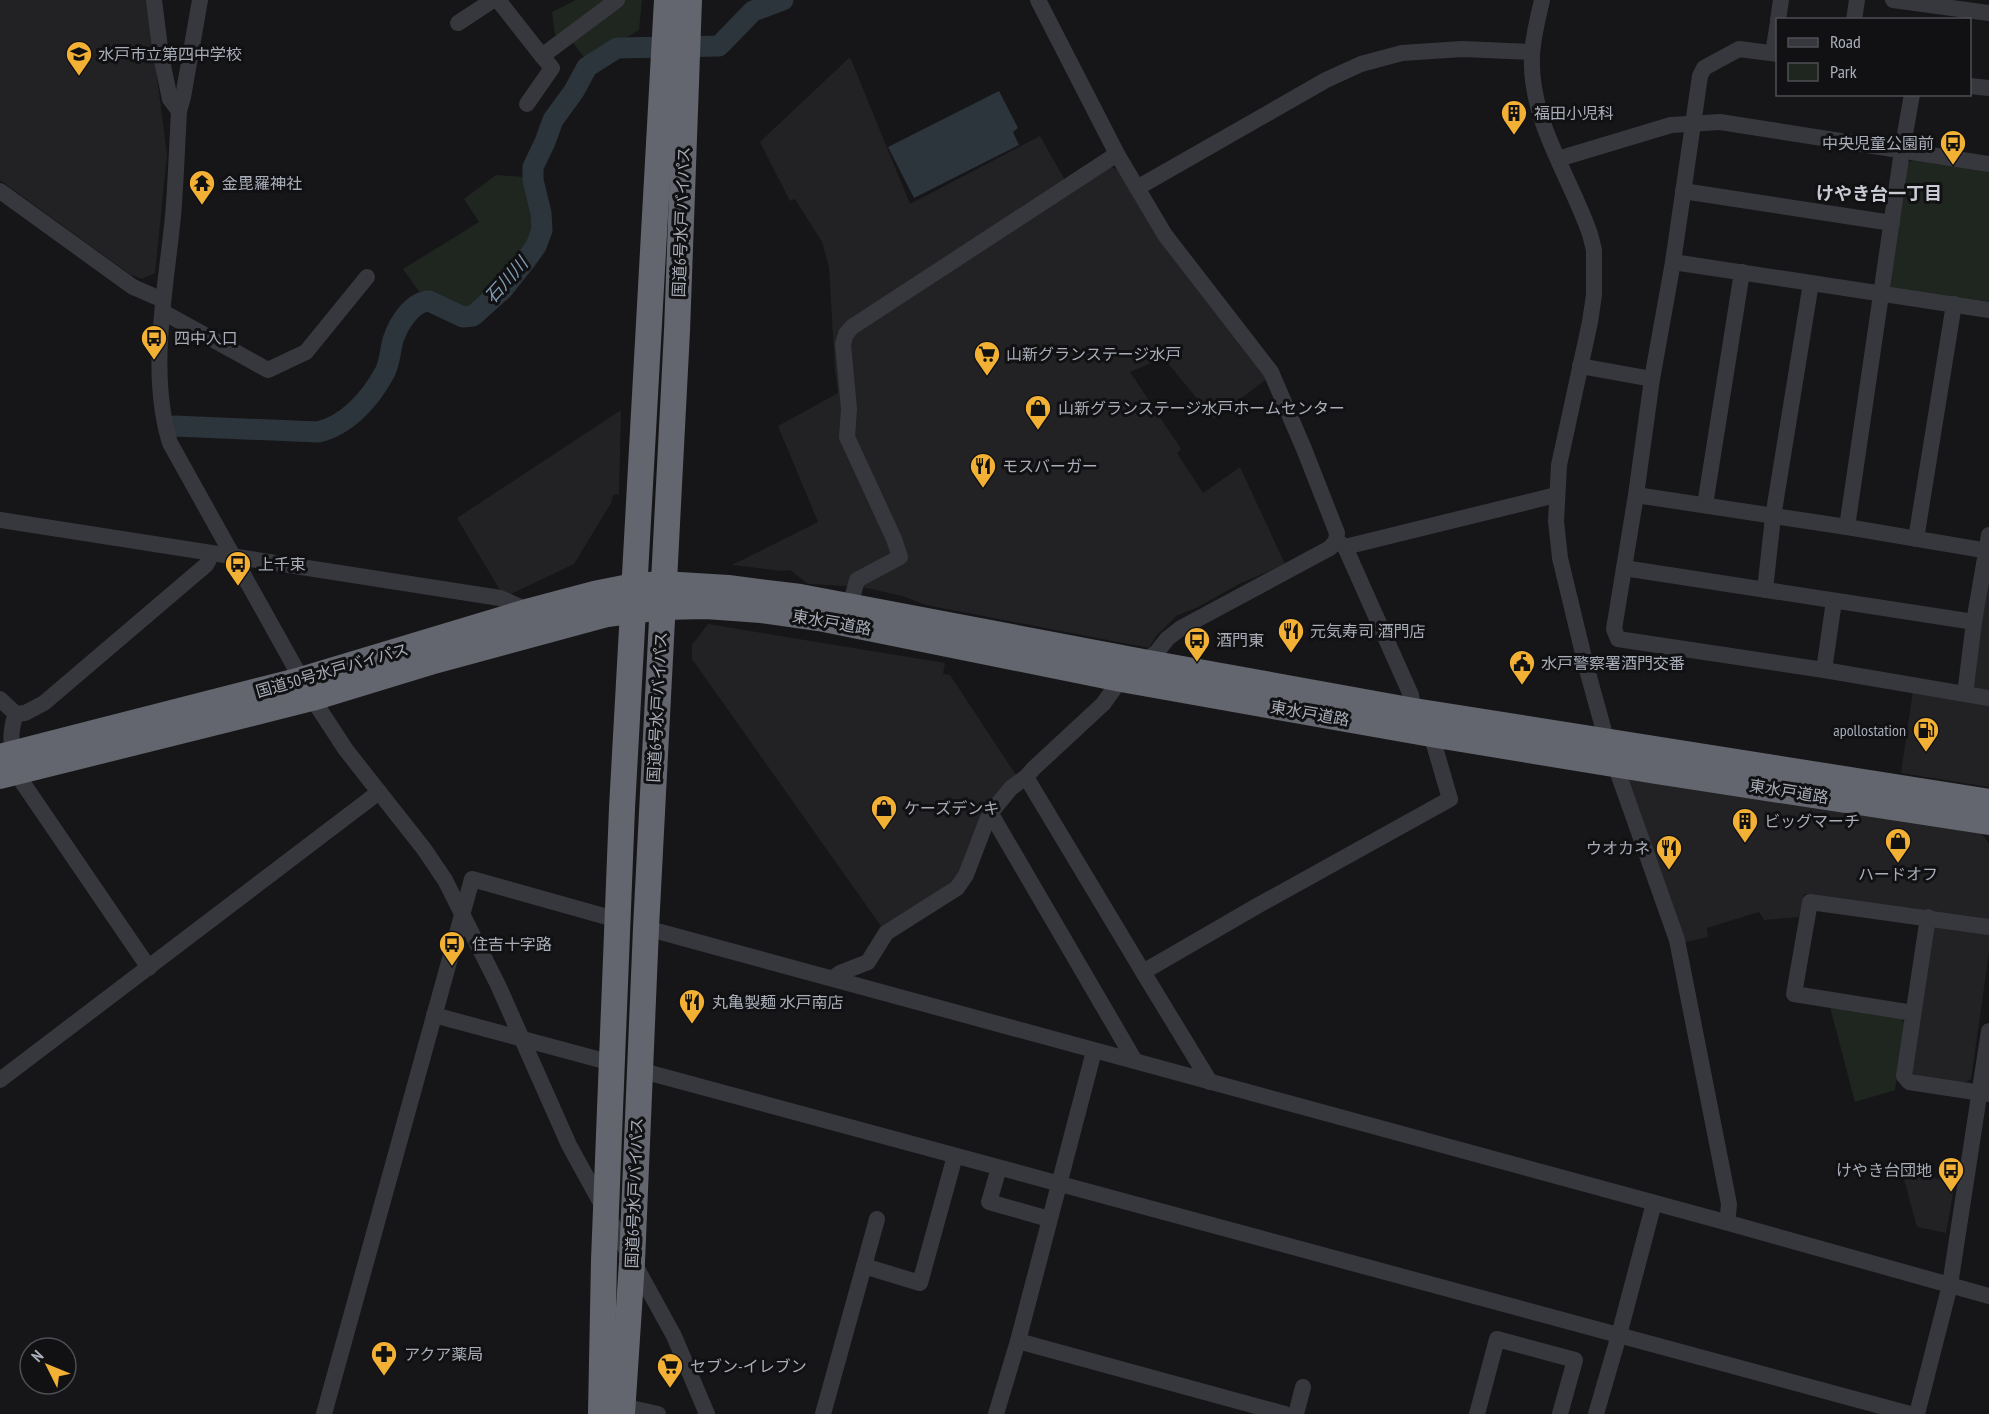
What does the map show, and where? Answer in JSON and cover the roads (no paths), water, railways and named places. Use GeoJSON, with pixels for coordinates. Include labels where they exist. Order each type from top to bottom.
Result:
{"type":"FeatureCollection","features":[{"type":"Feature","properties":{"kind":"highway","name":"国道6号水戸バイパス"},"geometry":{"type":"LineString","coordinates":[[667,0],[677,32]]}},
{"type":"Feature","properties":{"kind":"highway","name":"国道6号水戸バイパス"},"geometry":{"type":"LineString","coordinates":[[615,1411],[601,1358],[633,597],[677,32],[690,0]]}},
{"type":"Feature","properties":{"kind":"highway","name":"国道6号水戸バイパス"},"geometry":{"type":"LineString","coordinates":[[615,1411],[632,1262],[639,1070],[676,331],[675,63]]}},
{"type":"Feature","properties":{"kind":"highway","name":"東水戸道路"},"geometry":{"type":"LineString","coordinates":[[633,597],[756,591],[850,606],[1414,711],[1611,753],[1989,822]]}},
{"type":"Feature","properties":{"kind":"highway","name":"東水戸道路"},"geometry":{"type":"LineString","coordinates":[[663,595],[716,606],[792,614],[1121,679],[1431,734],[1611,753],[1989,802]]}},
{"type":"Feature","properties":{"kind":"highway","name":"国道50号水戸バイパス"},"geometry":{"type":"LineString","coordinates":[[307,689],[530,611],[633,597]]}},
{"type":"Feature","properties":{"kind":"highway","name":"国道50号水戸バイパス"},"geometry":{"type":"LineString","coordinates":[[7,765],[496,644],[607,614],[633,597]]}},
{"type":"Feature","properties":{"kind":"street"},"geometry":{"type":"LineString","coordinates":[[154,0],[161,56],[170,99],[179,111]]}},
{"type":"Feature","properties":{"kind":"street"},"geometry":{"type":"LineString","coordinates":[[200,0],[179,111],[173,214],[163,306],[161,400],[165,428],[170,443],[307,689],[346,750],[434,863],[462,911],[568,1145],[674,1336],[706,1414]]}},
{"type":"Feature","properties":{"kind":"street"},"geometry":{"type":"LineString","coordinates":[[458,23],[473,5],[493,0]]}},
{"type":"Feature","properties":{"kind":"street"},"geometry":{"type":"LineString","coordinates":[[498,0],[552,68],[527,104]]}},
{"type":"Feature","properties":{"kind":"street"},"geometry":{"type":"LineString","coordinates":[[542,56],[617,0]]}},
{"type":"Feature","properties":{"kind":"street"},"geometry":{"type":"LineString","coordinates":[[1038,0],[1117,154],[1165,235],[1271,372],[1337,533],[1337,545],[1411,695],[1414,711]]}},
{"type":"Feature","properties":{"kind":"street"},"geometry":{"type":"LineString","coordinates":[[1542,0],[1532,52],[1532,73],[1538,109],[1585,219],[1594,250],[1594,295],[1558,465],[1556,521],[1560,558],[1586,666],[1611,753],[1677,940],[1729,1204],[1725,1222]]}},
{"type":"Feature","properties":{"kind":"street"},"geometry":{"type":"LineString","coordinates":[[1778,18],[1780,0]]}},
{"type":"Feature","properties":{"kind":"street"},"geometry":{"type":"LineString","coordinates":[[1854,18],[1857,0]]}},
{"type":"Feature","properties":{"kind":"street"},"geometry":{"type":"LineString","coordinates":[[1893,0],[1928,2],[1989,13]]}},
{"type":"Feature","properties":{"kind":"street"},"geometry":{"type":"LineString","coordinates":[[1137,188],[1326,80],[1361,64],[1402,53],[1462,49],[1532,52]]}},
{"type":"Feature","properties":{"kind":"street"},"geometry":{"type":"LineString","coordinates":[[1775,54],[1739,49],[1704,68],[1700,76],[1673,262],[1652,380],[1614,628],[1618,639],[1989,698]]}},
{"type":"Feature","properties":{"kind":"street"},"geometry":{"type":"LineString","coordinates":[[1971,86],[1989,88]]}},
{"type":"Feature","properties":{"kind":"street"},"geometry":{"type":"LineString","coordinates":[[1847,527],[1912,96]]}},
{"type":"Feature","properties":{"kind":"street"},"geometry":{"type":"LineString","coordinates":[[1558,159],[1671,125],[1693,122],[1732,123],[1989,164]]}},
{"type":"Feature","properties":{"kind":"street"},"geometry":{"type":"LineString","coordinates":[[850,606],[857,580],[900,557],[847,437],[849,409],[843,344],[846,334],[852,327],[1117,154]]}},
{"type":"Feature","properties":{"kind":"street"},"geometry":{"type":"LineString","coordinates":[[0,191],[133,287],[268,370],[306,352],[367,277]]}},
{"type":"Feature","properties":{"kind":"street"},"geometry":{"type":"LineString","coordinates":[[1683,191],[1892,223]]}},
{"type":"Feature","properties":{"kind":"street"},"geometry":{"type":"LineString","coordinates":[[1673,262],[1989,310]]}},
{"type":"Feature","properties":{"kind":"street"},"geometry":{"type":"LineString","coordinates":[[1705,506],[1742,272]]}},
{"type":"Feature","properties":{"kind":"street"},"geometry":{"type":"LineString","coordinates":[[1765,590],[1773,517],[1811,284]]}},
{"type":"Feature","properties":{"kind":"street"},"geometry":{"type":"LineString","coordinates":[[1916,539],[1953,304]]}},
{"type":"Feature","properties":{"kind":"street"},"geometry":{"type":"LineString","coordinates":[[1580,366],[1652,380]]}},
{"type":"Feature","properties":{"kind":"street"},"geometry":{"type":"LineString","coordinates":[[833,978],[868,962],[886,933],[957,888],[966,875],[991,814],[1011,788],[1026,777],[1103,704],[1121,679],[1180,628],[1337,545],[1556,495]]}},
{"type":"Feature","properties":{"kind":"street"},"geometry":{"type":"LineString","coordinates":[[1636,495],[1916,539],[1988,546],[1974,622],[1965,694]]}},
{"type":"Feature","properties":{"kind":"street"},"geometry":{"type":"LineString","coordinates":[[0,520],[500,598],[530,611]]}},
{"type":"Feature","properties":{"kind":"street"},"geometry":{"type":"LineString","coordinates":[[0,699],[16,714],[26,713],[44,703],[206,565],[212,554]]}},
{"type":"Feature","properties":{"kind":"street"},"geometry":{"type":"LineString","coordinates":[[1624,568],[1974,622]]}},
{"type":"Feature","properties":{"kind":"street"},"geometry":{"type":"LineString","coordinates":[[1824,670],[1834,601]]}},
{"type":"Feature","properties":{"kind":"street"},"geometry":{"type":"LineString","coordinates":[[16,714],[10,727],[7,765],[149,968]]}},
{"type":"Feature","properties":{"kind":"street"},"geometry":{"type":"LineString","coordinates":[[1143,972],[1450,799],[1431,734]]}},
{"type":"Feature","properties":{"kind":"street"},"geometry":{"type":"LineString","coordinates":[[1026,777],[1210,1082]]}},
{"type":"Feature","properties":{"kind":"street"},"geometry":{"type":"LineString","coordinates":[[0,1080],[379,792]]}},
{"type":"Feature","properties":{"kind":"street"},"geometry":{"type":"LineString","coordinates":[[991,814],[1135,1061]]}},
{"type":"Feature","properties":{"kind":"street"},"geometry":{"type":"LineString","coordinates":[[324,1414],[472,879],[618,920]]}},
{"type":"Feature","properties":{"kind":"street"},"geometry":{"type":"LineString","coordinates":[[1913,1014],[1794,994],[1810,902],[1989,927]]}},
{"type":"Feature","properties":{"kind":"street"},"geometry":{"type":"LineString","coordinates":[[1928,917],[1904,1076],[1909,1082],[1984,1093]]}},
{"type":"Feature","properties":{"kind":"street"},"geometry":{"type":"LineString","coordinates":[[646,928],[1989,1296]]}},
{"type":"Feature","properties":{"kind":"street"},"geometry":{"type":"LineString","coordinates":[[434,1015],[612,1063]]}},
{"type":"Feature","properties":{"kind":"street"},"geometry":{"type":"LineString","coordinates":[[1917,1414],[1950,1286],[1984,1093],[1989,1031]]}},
{"type":"Feature","properties":{"kind":"street"},"geometry":{"type":"LineString","coordinates":[[996,1414],[1018,1341],[1094,1051]]}},
{"type":"Feature","properties":{"kind":"street"},"geometry":{"type":"LineString","coordinates":[[639,1070],[1910,1414]]}},
{"type":"Feature","properties":{"kind":"street"},"geometry":{"type":"LineString","coordinates":[[864,1266],[920,1283],[955,1156]]}},
{"type":"Feature","properties":{"kind":"street"},"geometry":{"type":"LineString","coordinates":[[999,1168],[989,1202],[1049,1219]]}},
{"type":"Feature","properties":{"kind":"street"},"geometry":{"type":"LineString","coordinates":[[1596,1414],[1654,1203]]}},
{"type":"Feature","properties":{"kind":"street"},"geometry":{"type":"LineString","coordinates":[[823,1414],[877,1219]]}},
{"type":"Feature","properties":{"kind":"street"},"geometry":{"type":"LineString","coordinates":[[1477,1414],[1497,1339],[1575,1360],[1560,1414]]}},
{"type":"Feature","properties":{"kind":"street"},"geometry":{"type":"LineString","coordinates":[[1018,1341],[1285,1414]]}},
{"type":"Feature","properties":{"kind":"street"},"geometry":{"type":"LineString","coordinates":[[1296,1414],[1304,1387]]}},
{"type":"Feature","properties":{"kind":"street"},"geometry":{"type":"LineString","coordinates":[[615,1411],[658,1414]]}},
{"type":"Feature","properties":{"kind":"waterway","name":"石川川"},"geometry":{"type":"LineString","coordinates":[[174,426],[318,432],[349,417],[366,401],[379,382],[387,368],[395,334],[402,321],[416,305],[429,301],[463,317],[473,316],[503,289],[536,246],[542,230],[541,213],[533,180],[533,167],[553,120],[574,91],[587,67],[617,48],[719,46],[753,11],[783,0]]}},
{"type":"Feature","properties":{"kind":"place","name":"水戸市立第四中学校"},"geometry":{"type":"Point","coordinates":[79,77]}},
{"type":"Feature","properties":{"kind":"place","name":"福田小児科"},"geometry":{"type":"Point","coordinates":[1514,136]}},
{"type":"Feature","properties":{"kind":"place","name":"中央児童公園前"},"geometry":{"type":"Point","coordinates":[1953,166]}},
{"type":"Feature","properties":{"kind":"place","name":"金毘羅神社"},"geometry":{"type":"Point","coordinates":[202,206]}},
{"type":"Feature","properties":{"kind":"place","name":"四中入口"},"geometry":{"type":"Point","coordinates":[154,361]}},
{"type":"Feature","properties":{"kind":"place","name":"山新グランステージ水戸"},"geometry":{"type":"Point","coordinates":[987,377]}},
{"type":"Feature","properties":{"kind":"place","name":"山新グランステージ水戸ホームセンター"},"geometry":{"type":"Point","coordinates":[1038,431]}},
{"type":"Feature","properties":{"kind":"place","name":"モスバーガー"},"geometry":{"type":"Point","coordinates":[983,489]}},
{"type":"Feature","properties":{"kind":"place","name":"上千束"},"geometry":{"type":"Point","coordinates":[238,587]}},
{"type":"Feature","properties":{"kind":"place","name":"元気寿司 酒門店"},"geometry":{"type":"Point","coordinates":[1291,654]}},
{"type":"Feature","properties":{"kind":"place","name":"酒門東"},"geometry":{"type":"Point","coordinates":[1197,663]}},
{"type":"Feature","properties":{"kind":"place","name":"水戸警察署酒門交番"},"geometry":{"type":"Point","coordinates":[1522,686]}},
{"type":"Feature","properties":{"kind":"place","name":"apollostation"},"geometry":{"type":"Point","coordinates":[1926,753]}},
{"type":"Feature","properties":{"kind":"place","name":"ケーズデンキ"},"geometry":{"type":"Point","coordinates":[884,831]}},
{"type":"Feature","properties":{"kind":"place","name":"ビッグマーチ"},"geometry":{"type":"Point","coordinates":[1745,844]}},
{"type":"Feature","properties":{"kind":"place","name":"ハードオフ"},"geometry":{"type":"Point","coordinates":[1898,864]}},
{"type":"Feature","properties":{"kind":"place","name":"ウオカネ"},"geometry":{"type":"Point","coordinates":[1669,871]}},
{"type":"Feature","properties":{"kind":"place","name":"住吉十字路"},"geometry":{"type":"Point","coordinates":[452,967]}},
{"type":"Feature","properties":{"kind":"place","name":"丸亀製麺 水戸南店"},"geometry":{"type":"Point","coordinates":[692,1025]}},
{"type":"Feature","properties":{"kind":"place","name":"けやき台団地"},"geometry":{"type":"Point","coordinates":[1951,1193]}},
{"type":"Feature","properties":{"kind":"place","name":"アクア薬局"},"geometry":{"type":"Point","coordinates":[384,1377]}},
{"type":"Feature","properties":{"kind":"place","name":"セブン-イレブン"},"geometry":{"type":"Point","coordinates":[670,1389]}},
{"type":"Feature","properties":{"kind":"district","name":"けやき台一丁目"},"geometry":{"type":"Point","coordinates":[1879,193]}}]}
